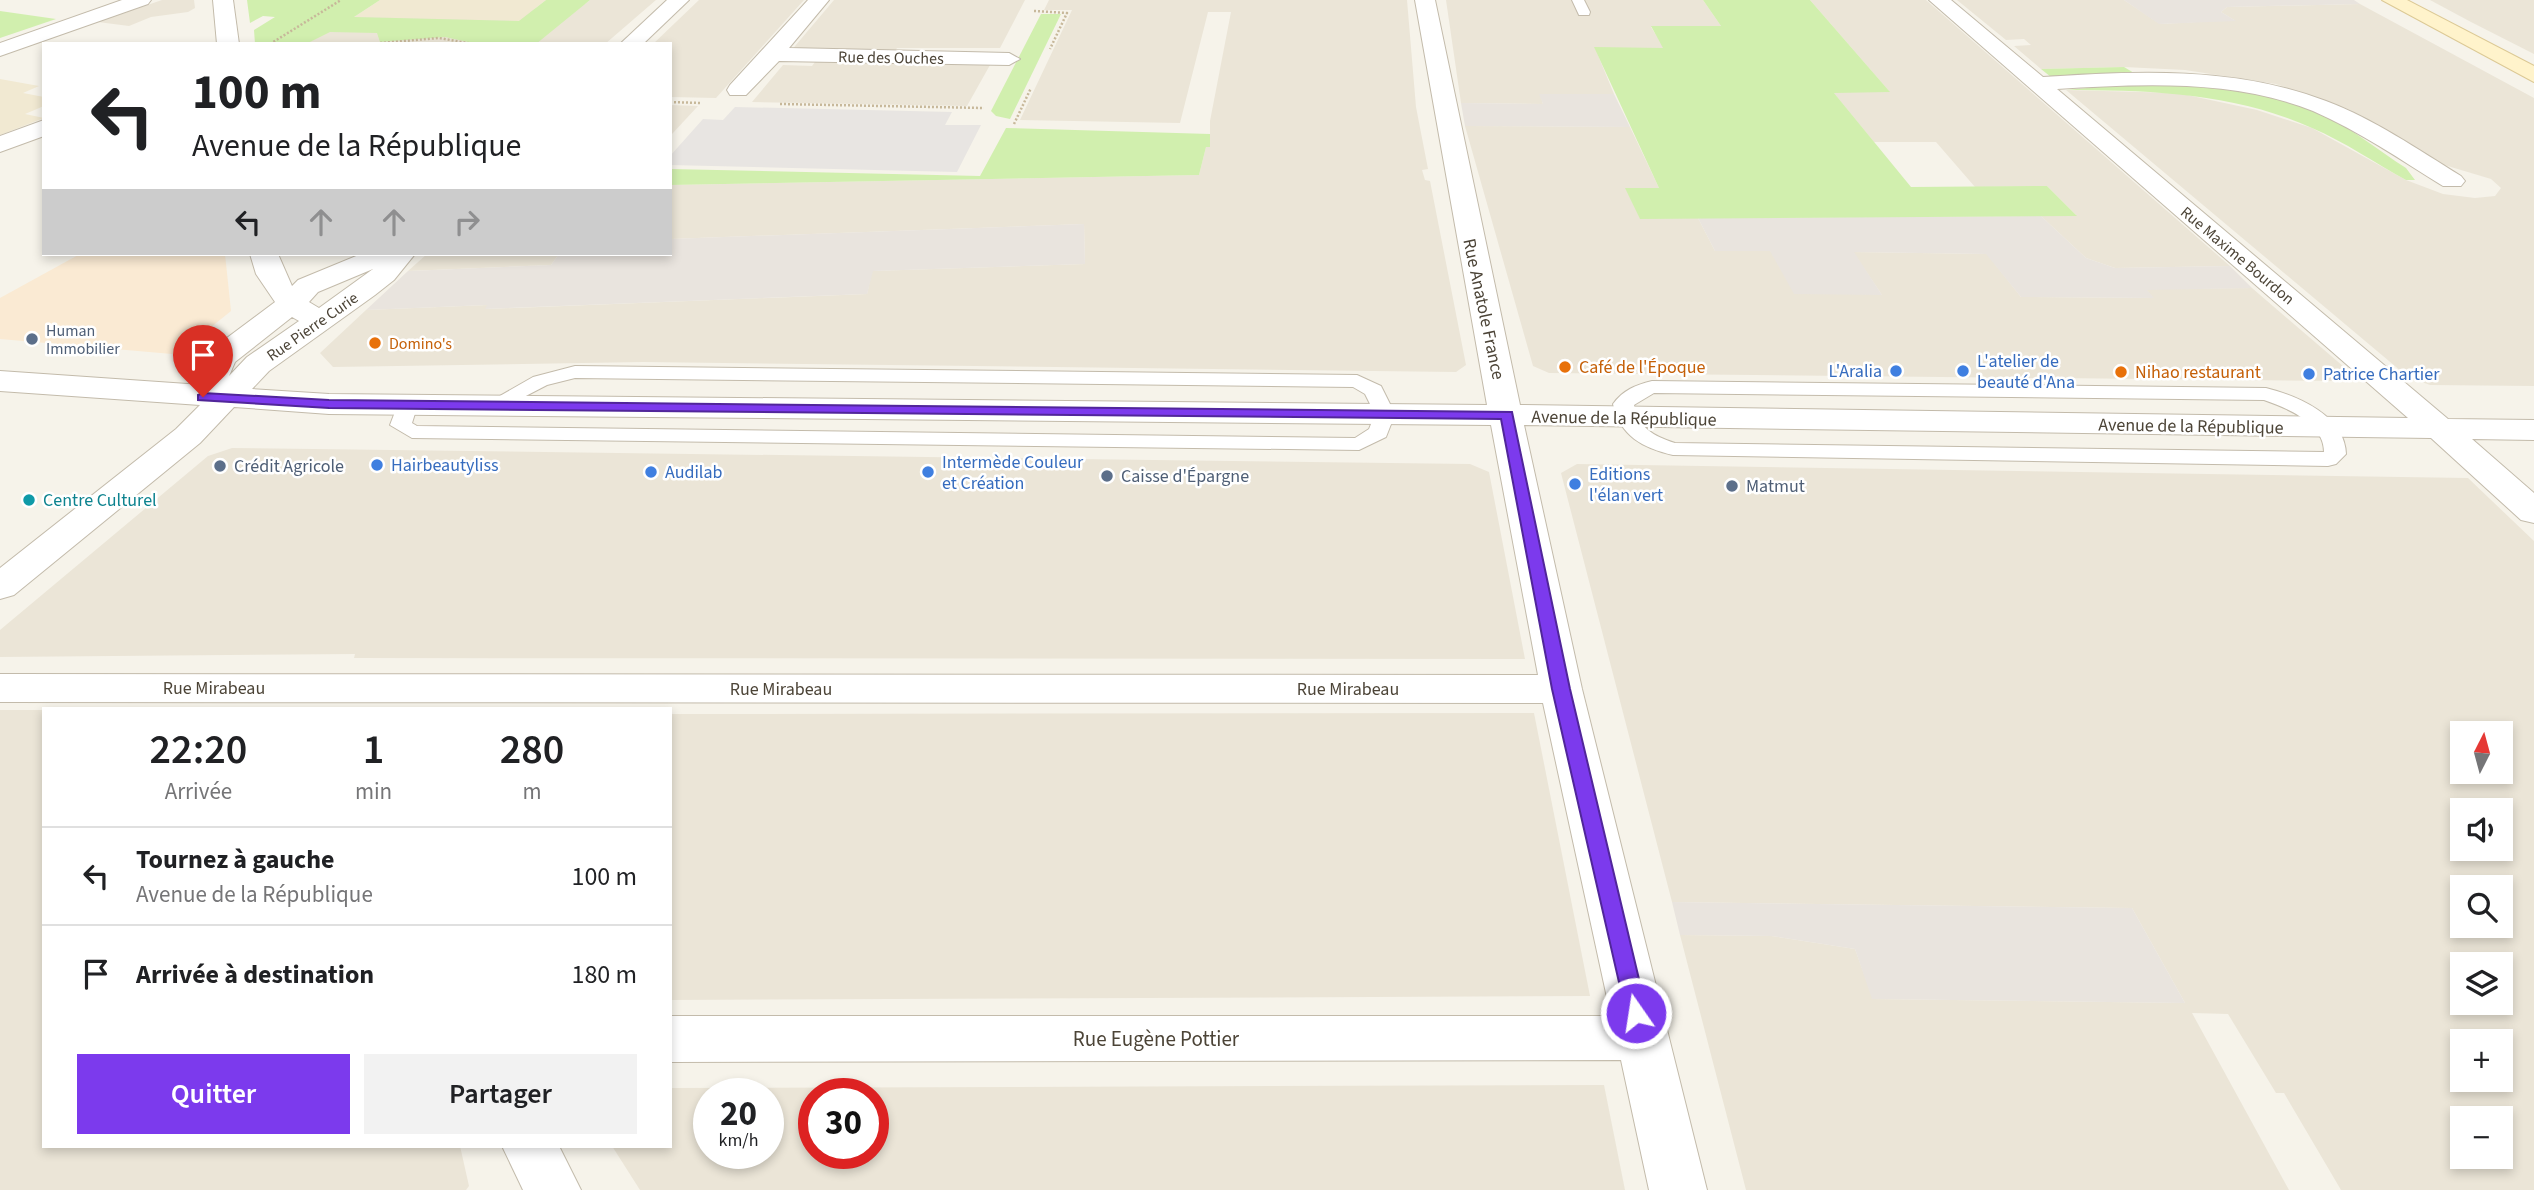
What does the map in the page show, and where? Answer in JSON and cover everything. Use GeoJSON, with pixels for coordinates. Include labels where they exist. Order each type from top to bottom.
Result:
{"type":"FeatureCollection","features":[{"type":"Feature","properties":{"kind":"main road"},"geometry":{"type":"LineString","coordinates":[[2392,0],[2534,75]]}},
{"type":"Feature","properties":{"kind":"street"},"geometry":{"type":"LineString","coordinates":[[0,50],[141,0]]}},
{"type":"Feature","properties":{"kind":"street"},"geometry":{"type":"LineString","coordinates":[[222,0],[228,42]]}},
{"type":"Feature","properties":{"kind":"street"},"geometry":{"type":"LineString","coordinates":[[632,42],[679,0]]}},
{"type":"Feature","properties":{"kind":"street"},"geometry":{"type":"LineString","coordinates":[[738,90],[773,54],[818,0]]}},
{"type":"Feature","properties":{"kind":"street","name":"Rue Anatole France"},"geometry":{"type":"LineString","coordinates":[[1425,0],[1438,79],[1561,689],[1678,1190]]}},
{"type":"Feature","properties":{"kind":"street","name":"Rue Maxime Bourdon"},"geometry":{"type":"LineString","coordinates":[[1939,0],[2442,429],[2534,512]]}},
{"type":"Feature","properties":{"kind":"street","name":"Rue des Ouches"},"geometry":{"type":"LineString","coordinates":[[773,54],[1009,59]]}},
{"type":"Feature","properties":{"kind":"street"},"geometry":{"type":"LineString","coordinates":[[2037,85],[2164,78],[2253,87],[2319,106],[2452,181]]}},
{"type":"Feature","properties":{"kind":"street"},"geometry":{"type":"LineString","coordinates":[[0,145],[42,128]]}},
{"type":"Feature","properties":{"kind":"street"},"geometry":{"type":"LineString","coordinates":[[264,256],[268,271],[292,303],[318,320]]}},
{"type":"Feature","properties":{"kind":"street","name":"Rue Pierre Curie"},"geometry":{"type":"LineString","coordinates":[[224,399],[212,374],[217,363],[317,281],[379,256]]}},
{"type":"Feature","properties":{"kind":"street","name":"Rue Pierre Curie"},"geometry":{"type":"LineString","coordinates":[[0,587],[188,436],[258,364],[384,274],[399,256]]}},
{"type":"Feature","properties":{"kind":"street","name":"Avenue de la République"},"geometry":{"type":"LineString","coordinates":[[0,381],[224,399],[408,404],[1507,415],[2534,430]]}},
{"type":"Feature","properties":{"kind":"street","name":"Rue Mirabeau"},"geometry":{"type":"LineString","coordinates":[[0,688],[371,699],[1561,689]]}},
{"type":"Feature","properties":{"kind":"street","name":"Rue Eugène Pottier"},"geometry":{"type":"LineString","coordinates":[[672,1040],[1642,1038]]}},
{"type":"Feature","properties":{"kind":"street"},"geometry":{"type":"LineString","coordinates":[[531,1148],[552,1190]]}},
{"type":"Feature","properties":{"kind":"lane"},"geometry":{"type":"LineString","coordinates":[[408,404],[401,425],[412,432],[1359,444],[1378,432],[1385,414]]}},
{"type":"Feature","properties":{"kind":"path"},"geometry":{"type":"LineString","coordinates":[[273,42],[341,0]]}},
{"type":"Feature","properties":{"kind":"path"},"geometry":{"type":"LineString","coordinates":[[392,42],[439,38],[469,42]]}},
{"type":"Feature","properties":{"kind":"path"},"geometry":{"type":"LineString","coordinates":[[672,102],[708,103]]}},
{"type":"Feature","properties":{"kind":"path"},"geometry":{"type":"LineString","coordinates":[[776,104],[984,108]]}},
{"type":"Feature","properties":{"kind":"shaded area"},"geometry":{"type":"Polygon","coordinates":[[[162,0],[194,0],[195,8],[188,12],[151,17],[129,26],[98,22],[162,0]]]}},
{"type":"Feature","properties":{"kind":"shaded area"},"geometry":{"type":"Polygon","coordinates":[[[380,0],[546,0],[519,21],[354,17],[380,0]]]}},
{"type":"Feature","properties":{"kind":"shaded area"},"geometry":{"type":"Polygon","coordinates":[[[590,0],[656,0],[607,42],[309,42],[353,17],[534,9],[585,4],[590,0]]]}},
{"type":"Feature","properties":{"kind":"shaded area"},"geometry":{"type":"Polygon","coordinates":[[[699,0],[804,0],[716,98],[672,97],[672,42],[655,42],[699,0]]]}},
{"type":"Feature","properties":{"kind":"shaded area"},"geometry":{"type":"Polygon","coordinates":[[[834,0],[1025,0],[1000,48],[897,48],[893,54],[790,52],[834,0]]]}},
{"type":"Feature","properties":{"kind":"shaded area"},"geometry":{"type":"Polygon","coordinates":[[[1049,0],[1407,0],[1416,107],[1428,169],[1422,170],[1425,180],[1430,181],[1466,365],[1456,372],[643,362],[333,367],[320,353],[366,310],[488,305],[486,309],[867,294],[872,271],[1085,264],[1084,224],[672,239],[672,185],[1199,175],[1206,147],[1210,147],[1210,121],[1231,12],[1208,12],[1180,123],[1020,120],[1072,10],[1044,10],[1049,0]]]}},
{"type":"Feature","properties":{"kind":"shaded area"},"geometry":{"type":"Polygon","coordinates":[[[1446,0],[1571,0],[1578,13],[1588,13],[1582,0],[1703,0],[1721,26],[1651,27],[1664,48],[1595,48],[1614,94],[1540,94],[1543,104],[1461,103],[1446,0]]]}},
{"type":"Feature","properties":{"kind":"shaded area"},"geometry":{"type":"Polygon","coordinates":[[[1810,0],[1926,0],[2230,266],[2115,268],[2086,258],[2041,216],[2076,215],[2047,186],[1975,187],[1936,142],[1874,142],[1833,92],[1889,91],[1810,0]]]}},
{"type":"Feature","properties":{"kind":"shaded area"},"geometry":{"type":"Polygon","coordinates":[[[1957,0],[2124,0],[2160,24],[2234,20],[2221,12],[2227,7],[2360,4],[2534,98],[2534,386],[2430,385],[2408,377],[2066,90],[2178,93],[2257,110],[2312,128],[2406,180],[2443,194],[2475,198],[2495,196],[2501,188],[2491,179],[2431,161],[2350,110],[2276,84],[2185,70],[2124,67],[2041,69],[2014,46],[2031,45],[2024,39],[2006,40],[1957,0]]]}},
{"type":"Feature","properties":{"kind":"shaded area"},"geometry":{"type":"Polygon","coordinates":[[[2124,0],[2354,0],[2360,4],[2227,7],[2221,12],[2236,21],[2159,24],[2124,0]]]}},
{"type":"Feature","properties":{"kind":"shaded area"},"geometry":{"type":"Polygon","coordinates":[[[2430,0],[2534,0],[2534,54],[2471,22],[2430,0]]]}},
{"type":"Feature","properties":{"kind":"shaded area"},"geometry":{"type":"Polygon","coordinates":[[[815,62],[990,65],[967,106],[752,102],[783,65],[812,66],[815,62]]]}},
{"type":"Feature","properties":{"kind":"shaded area"},"geometry":{"type":"Polygon","coordinates":[[[0,79],[39,86],[23,93],[42,97],[42,107],[25,114],[42,119],[0,135],[0,79]]]}},
{"type":"Feature","properties":{"kind":"shaded area"},"geometry":{"type":"Polygon","coordinates":[[[1539,94],[1614,94],[1630,127],[1465,126],[1461,103],[1543,104],[1539,94]]]}},
{"type":"Feature","properties":{"kind":"shaded area"},"geometry":{"type":"Polygon","coordinates":[[[672,105],[698,106],[672,134],[672,105]]]}},
{"type":"Feature","properties":{"kind":"shaded area"},"geometry":{"type":"Polygon","coordinates":[[[735,107],[952,112],[945,125],[981,125],[957,172],[672,165],[672,154],[703,119],[723,120],[735,107]]]}},
{"type":"Feature","properties":{"kind":"shaded area"},"geometry":{"type":"Polygon","coordinates":[[[1465,126],[1630,127],[1659,188],[1626,189],[1640,218],[1698,218],[1715,251],[1770,251],[1882,295],[1853,252],[1987,254],[2021,297],[2153,298],[2146,289],[2252,288],[2351,373],[2343,381],[1549,373],[1533,366],[1465,126]]]}},
{"type":"Feature","properties":{"kind":"shaded area"},"geometry":{"type":"Polygon","coordinates":[[[2041,216],[2086,258],[2115,268],[2230,266],[2252,288],[2147,290],[2154,298],[2021,297],[1986,254],[1854,252],[1882,295],[1794,294],[1770,251],[1715,251],[1698,218],[2041,216]]]}},
{"type":"Feature","properties":{"kind":"shaded area"},"geometry":{"type":"Polygon","coordinates":[[[1084,224],[1085,264],[873,271],[867,294],[485,309],[487,305],[366,310],[408,271],[551,265],[558,256],[672,256],[672,239],[1084,224]]]}},
{"type":"Feature","properties":{"kind":"shaded area"},"geometry":{"type":"Polygon","coordinates":[[[76,256],[225,256],[231,311],[190,344],[172,354],[0,339],[0,298],[76,256]]]}},
{"type":"Feature","properties":{"kind":"shaded area"},"geometry":{"type":"Polygon","coordinates":[[[425,256],[558,256],[551,265],[408,271],[425,256]]]}},
{"type":"Feature","properties":{"kind":"shaded area"},"geometry":{"type":"Polygon","coordinates":[[[232,448],[1470,464],[1489,472],[1525,659],[354,658],[355,654],[0,657],[0,630],[208,456],[232,448]]]}},
{"type":"Feature","properties":{"kind":"shaded area"},"geometry":{"type":"Polygon","coordinates":[[[1577,464],[2468,478],[2534,541],[2534,1190],[2341,1190],[2284,1093],[2276,1093],[2228,1014],[2192,1013],[2289,1190],[1746,1190],[1680,935],[1772,936],[1855,949],[1873,999],[2185,1003],[2132,908],[1672,902],[1561,473],[1577,464]]]}},
{"type":"Feature","properties":{"kind":"shaded area"},"geometry":{"type":"Polygon","coordinates":[[[0,710],[42,710],[42,1148],[460,1148],[469,1186],[466,1190],[0,1190],[0,710]]]}},
{"type":"Feature","properties":{"kind":"shaded area"},"geometry":{"type":"Polygon","coordinates":[[[1534,713],[1590,996],[672,1000],[672,714],[1534,713]]]}},
{"type":"Feature","properties":{"kind":"shaded area"},"geometry":{"type":"Polygon","coordinates":[[[1672,902],[2132,908],[2185,1003],[1872,999],[1855,949],[1772,936],[1680,935],[1672,902]]]}},
{"type":"Feature","properties":{"kind":"shaded area"},"geometry":{"type":"Polygon","coordinates":[[[1604,1085],[1625,1190],[640,1190],[613,1148],[672,1148],[672,1088],[693,1088],[693,1169],[784,1169],[784,1088],[798,1088],[798,1169],[889,1169],[889,1087],[1604,1085]]]}},
{"type":"Feature","properties":{"kind":"green space"},"geometry":{"type":"Polygon","coordinates":[[[247,0],[380,0],[354,17],[519,21],[546,0],[590,0],[538,42],[468,42],[445,37],[380,42],[377,33],[330,32],[310,42],[255,42],[254,30],[275,17],[263,16],[250,23],[247,0]]]}},
{"type":"Feature","properties":{"kind":"green space"},"geometry":{"type":"Polygon","coordinates":[[[1703,0],[1810,0],[1890,92],[1834,93],[1911,187],[2047,186],[2077,216],[1640,219],[1625,188],[1659,188],[1594,47],[1663,48],[1651,26],[1721,26],[1703,0]]]}},
{"type":"Feature","properties":{"kind":"green space"},"geometry":{"type":"Polygon","coordinates":[[[0,11],[56,19],[0,38],[0,11]]]}},
{"type":"Feature","properties":{"kind":"green space"},"geometry":{"type":"Polygon","coordinates":[[[1041,14],[1061,14],[1010,119],[996,116],[991,111],[1041,14]]]}},
{"type":"Feature","properties":{"kind":"green space"},"geometry":{"type":"Polygon","coordinates":[[[2124,67],[2134,73],[2051,77],[2041,69],[2124,67]]]}},
{"type":"Feature","properties":{"kind":"green space"},"geometry":{"type":"Polygon","coordinates":[[[2161,81],[2244,90],[2305,107],[2356,133],[2406,168],[2415,180],[2406,180],[2312,128],[2253,107],[2160,93],[2066,90],[2161,81]]]}},
{"type":"Feature","properties":{"kind":"green space"},"geometry":{"type":"Polygon","coordinates":[[[1006,128],[1210,134],[1210,147],[1206,147],[1199,175],[672,185],[672,169],[980,176],[1006,128]]]}},
{"type":"Feature","properties":{"kind":"place","name":"Human Immobilier"},"geometry":{"type":"Point","coordinates":[32,339]}},
{"type":"Feature","properties":{"kind":"place","name":"Domino's"},"geometry":{"type":"Point","coordinates":[375,343]}},
{"type":"Feature","properties":{"kind":"place","name":"Café de l'Époque"},"geometry":{"type":"Point","coordinates":[1565,367]}},
{"type":"Feature","properties":{"kind":"place","name":"L'Aralia"},"geometry":{"type":"Point","coordinates":[1896,371]}},
{"type":"Feature","properties":{"kind":"place","name":"L'atelier de beauté d'Ana"},"geometry":{"type":"Point","coordinates":[1963,371]}},
{"type":"Feature","properties":{"kind":"place","name":"Nihao restaurant"},"geometry":{"type":"Point","coordinates":[2121,372]}},
{"type":"Feature","properties":{"kind":"place","name":"Patrice Chartier"},"geometry":{"type":"Point","coordinates":[2309,374]}},
{"type":"Feature","properties":{"kind":"place","name":"Hairbeautyliss"},"geometry":{"type":"Point","coordinates":[377,465]}},
{"type":"Feature","properties":{"kind":"place","name":"Crédit Agricole"},"geometry":{"type":"Point","coordinates":[220,466]}},
{"type":"Feature","properties":{"kind":"place","name":"Audilab"},"geometry":{"type":"Point","coordinates":[651,472]}},
{"type":"Feature","properties":{"kind":"place","name":"Intermède Couleur et Création"},"geometry":{"type":"Point","coordinates":[928,472]}},
{"type":"Feature","properties":{"kind":"place","name":"Caisse d'Épargne"},"geometry":{"type":"Point","coordinates":[1107,476]}},
{"type":"Feature","properties":{"kind":"place","name":"Editions l'élan vert"},"geometry":{"type":"Point","coordinates":[1575,484]}},
{"type":"Feature","properties":{"kind":"place","name":"Matmut"},"geometry":{"type":"Point","coordinates":[1732,486]}},
{"type":"Feature","properties":{"kind":"place","name":"Centre Culturel"},"geometry":{"type":"Point","coordinates":[29,500]}},
{"type":"Feature","properties":{"kind":"route"},"geometry":{"type":"LineString","coordinates":[[203,397],[329,404],[1507,415],[1561,689],[1636,1013]]}}]}
